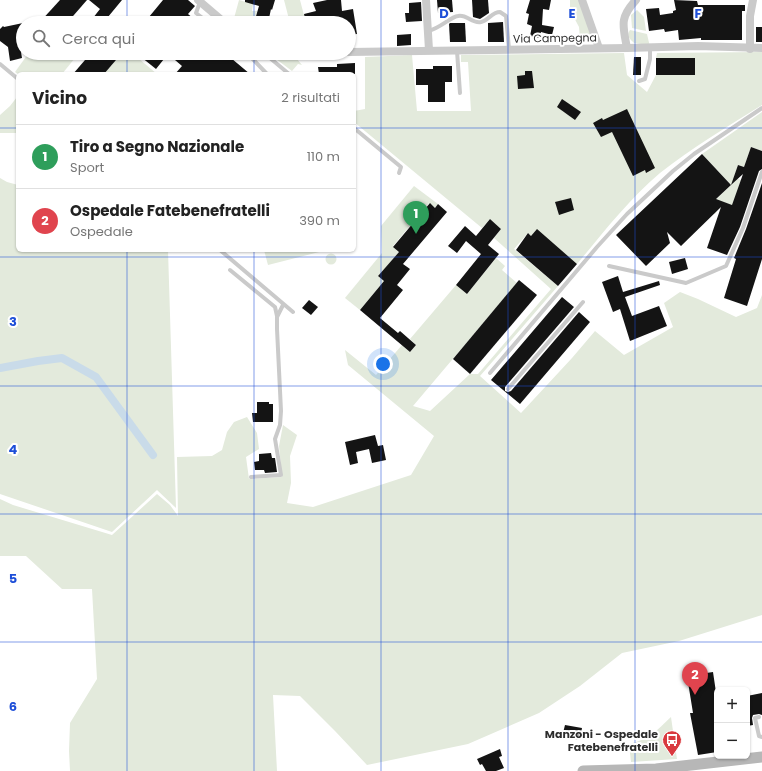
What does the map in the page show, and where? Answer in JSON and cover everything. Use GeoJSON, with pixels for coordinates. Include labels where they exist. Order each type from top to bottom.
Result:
{"type":"FeatureCollection","features":[{"type":"Feature","properties":{"kind":"street"},"geometry":{"type":"LineString","coordinates":[[426,0],[430,50]]}},
{"type":"Feature","properties":{"kind":"street"},"geometry":{"type":"LineString","coordinates":[[582,0],[599,48]]}},
{"type":"Feature","properties":{"kind":"street"},"geometry":{"type":"LineString","coordinates":[[627,48],[623,22],[628,8],[636,0]]}},
{"type":"Feature","properties":{"kind":"street"},"geometry":{"type":"LineString","coordinates":[[750,48],[750,16],[753,0]]}},
{"type":"Feature","properties":{"kind":"street"},"geometry":{"type":"LineString","coordinates":[[199,1],[217,16]]}},
{"type":"Feature","properties":{"kind":"street","name":"Via Campegna"},"geometry":{"type":"LineString","coordinates":[[356,52],[698,46],[762,48]]}},
{"type":"Feature","properties":{"kind":"street"},"geometry":{"type":"LineString","coordinates":[[583,771],[656,769],[762,758]]}},
{"type":"Feature","properties":{"kind":"lane"},"geometry":{"type":"LineString","coordinates":[[199,1],[196,13],[200,16]]}},
{"type":"Feature","properties":{"kind":"lane"},"geometry":{"type":"LineString","coordinates":[[428,31],[440,27],[458,16],[465,16],[471,20],[483,22],[495,13],[500,12],[506,16],[509,49]]}},
{"type":"Feature","properties":{"kind":"lane"},"geometry":{"type":"LineString","coordinates":[[554,41],[596,39]]}},
{"type":"Feature","properties":{"kind":"lane"},"geometry":{"type":"LineString","coordinates":[[639,81],[645,79],[650,59],[650,47]]}},
{"type":"Feature","properties":{"kind":"lane"},"geometry":{"type":"LineString","coordinates":[[457,50],[460,93]]}},
{"type":"Feature","properties":{"kind":"lane"},"geometry":{"type":"LineString","coordinates":[[254,60],[265,72]]}},
{"type":"Feature","properties":{"kind":"lane"},"geometry":{"type":"LineString","coordinates":[[272,60],[287,72]]}},
{"type":"Feature","properties":{"kind":"lane"},"geometry":{"type":"LineString","coordinates":[[0,64],[16,77]]}},
{"type":"Feature","properties":{"kind":"lane"},"geometry":{"type":"LineString","coordinates":[[490,373],[627,214],[673,171],[694,154],[762,108]]}},
{"type":"Feature","properties":{"kind":"lane"},"geometry":{"type":"LineString","coordinates":[[356,130],[401,167],[399,173]]}},
{"type":"Feature","properties":{"kind":"lane"},"geometry":{"type":"LineString","coordinates":[[609,266],[686,283],[726,266],[743,228],[762,172]]}},
{"type":"Feature","properties":{"kind":"lane"},"geometry":{"type":"LineString","coordinates":[[222,252],[293,312]]}},
{"type":"Feature","properties":{"kind":"lane"},"geometry":{"type":"LineString","coordinates":[[230,270],[275,307],[277,317],[281,411],[280,425],[275,440],[281,475],[251,477]]}},
{"type":"Feature","properties":{"kind":"lane"},"geometry":{"type":"LineString","coordinates":[[508,389],[583,302]]}},
{"type":"Feature","properties":{"kind":"lane"},"geometry":{"type":"LineString","coordinates":[[277,317],[283,305]]}},
{"type":"Feature","properties":{"kind":"lane"},"geometry":{"type":"LineString","coordinates":[[758,717],[755,718],[755,724],[759,736],[762,737]]}},
{"type":"Feature","properties":{"kind":"shaded area"},"geometry":{"type":"Polygon","coordinates":[[[239,0],[253,4],[252,11],[257,11],[256,16],[235,16],[239,0]]]}},
{"type":"Feature","properties":{"kind":"shaded area"},"geometry":{"type":"Polygon","coordinates":[[[284,0],[300,0],[304,16],[288,16],[284,0]]]}},
{"type":"Feature","properties":{"kind":"shaded area"},"geometry":{"type":"Polygon","coordinates":[[[570,0],[582,0],[596,39],[580,40],[579,27],[570,10],[570,0]]]}},
{"type":"Feature","properties":{"kind":"shaded area"},"geometry":{"type":"Polygon","coordinates":[[[637,10],[644,17],[646,31],[632,28],[631,15],[637,10]]]}},
{"type":"Feature","properties":{"kind":"shaded area"},"geometry":{"type":"Polygon","coordinates":[[[630,30],[647,34],[650,47],[634,43],[628,36],[630,30]]]}},
{"type":"Feature","properties":{"kind":"shaded area"},"geometry":{"type":"Polygon","coordinates":[[[762,52],[762,105],[697,146],[660,173],[627,205],[577,264],[537,230],[531,236],[528,233],[514,249],[558,286],[480,376],[521,413],[595,331],[624,355],[673,327],[664,303],[680,292],[736,317],[757,308],[762,295],[762,615],[679,641],[622,653],[580,686],[539,713],[468,744],[367,765],[300,696],[273,695],[277,771],[70,771],[70,723],[97,679],[92,589],[62,589],[26,556],[0,556],[0,499],[13,505],[112,535],[157,494],[170,505],[178,516],[177,457],[212,456],[222,450],[227,432],[234,422],[247,417],[257,433],[259,449],[246,457],[249,479],[282,477],[279,446],[283,425],[297,435],[290,456],[291,483],[287,503],[313,507],[411,475],[434,436],[348,365],[345,350],[376,375],[402,345],[410,352],[416,345],[410,339],[456,285],[467,294],[496,258],[505,266],[502,270],[517,283],[413,406],[430,411],[470,374],[478,374],[551,289],[494,238],[501,229],[490,219],[482,228],[356,124],[356,111],[365,109],[365,57],[412,55],[417,111],[471,111],[468,62],[461,62],[461,55],[624,53],[627,75],[647,92],[656,75],[695,74],[695,58],[656,58],[657,53],[762,52]]]}},
{"type":"Feature","properties":{"kind":"shaded area"},"geometry":{"type":"Polygon","coordinates":[[[24,60],[73,60],[64,72],[15,72],[24,60]]]}},
{"type":"Feature","properties":{"kind":"shaded area"},"geometry":{"type":"Polygon","coordinates":[[[116,60],[140,60],[155,72],[106,72],[116,60]]]}},
{"type":"Feature","properties":{"kind":"shaded area"},"geometry":{"type":"Polygon","coordinates":[[[277,60],[298,60],[302,65],[298,64],[292,71],[277,60]]]}},
{"type":"Feature","properties":{"kind":"shaded area"},"geometry":{"type":"Polygon","coordinates":[[[16,98],[16,133],[0,133],[0,115],[16,98]]]}},
{"type":"Feature","properties":{"kind":"shaded area"},"geometry":{"type":"Polygon","coordinates":[[[762,112],[762,151],[751,147],[744,167],[738,165],[734,177],[741,180],[736,195],[743,209],[723,202],[715,214],[708,207],[731,185],[702,154],[762,112]]]}},
{"type":"Feature","properties":{"kind":"shaded area"},"geometry":{"type":"Polygon","coordinates":[[[0,178],[16,184],[16,252],[168,252],[176,508],[157,490],[112,532],[0,494],[0,178]]]}},
{"type":"Feature","properties":{"kind":"shaded area"},"geometry":{"type":"Polygon","coordinates":[[[414,186],[438,204],[435,208],[429,203],[393,246],[399,252],[378,276],[384,281],[360,310],[345,298],[382,253],[381,226],[414,186]]]}},
{"type":"Feature","properties":{"kind":"shaded area"},"geometry":{"type":"Polygon","coordinates":[[[265,252],[319,252],[268,265],[265,252]]]}},
{"type":"Feature","properties":{"kind":"shaded area"},"geometry":{"type":"Polygon","coordinates":[[[331,253],[335,255],[337,259],[335,263],[331,265],[327,263],[325,259],[327,255],[331,253]]]}},
{"type":"Feature","properties":{"kind":"shaded area"},"geometry":{"type":"Polygon","coordinates":[[[671,717],[677,759],[631,762],[629,744],[648,737],[671,717]]]}},
{"type":"Feature","properties":{"kind":"building"},"geometry":{"type":"Polygon","coordinates":[[[60,0],[87,0],[73,16],[45,16],[60,0]]]}},
{"type":"Feature","properties":{"kind":"building"},"geometry":{"type":"Polygon","coordinates":[[[89,0],[122,0],[109,16],[94,16],[100,9],[89,0]]]}},
{"type":"Feature","properties":{"kind":"building"},"geometry":{"type":"Polygon","coordinates":[[[163,0],[188,0],[195,6],[188,14],[190,16],[150,16],[163,0]]]}},
{"type":"Feature","properties":{"kind":"building"},"geometry":{"type":"Polygon","coordinates":[[[245,0],[275,0],[270,16],[256,16],[259,6],[245,2],[245,0]]]}},
{"type":"Feature","properties":{"kind":"building"},"geometry":{"type":"Polygon","coordinates":[[[327,0],[341,0],[342,11],[353,9],[354,16],[304,16],[304,14],[316,11],[313,3],[327,0]]]}},
{"type":"Feature","properties":{"kind":"building"},"geometry":{"type":"Polygon","coordinates":[[[437,0],[452,0],[453,12],[438,13],[437,0]]]}},
{"type":"Feature","properties":{"kind":"building"},"geometry":{"type":"Polygon","coordinates":[[[472,0],[488,0],[489,13],[480,19],[473,17],[472,0]]]}},
{"type":"Feature","properties":{"kind":"building"},"geometry":{"type":"Polygon","coordinates":[[[530,0],[551,0],[549,10],[543,9],[542,25],[554,27],[552,35],[541,32],[539,38],[530,36],[532,26],[527,24],[529,14],[526,13],[530,0]]]}},
{"type":"Feature","properties":{"kind":"building"},"geometry":{"type":"Polygon","coordinates":[[[674,0],[697,1],[698,5],[745,5],[745,11],[742,11],[742,40],[701,40],[701,38],[679,40],[678,30],[665,32],[664,29],[649,31],[646,9],[659,8],[660,15],[673,13],[673,11],[676,10],[674,0]]]}},
{"type":"Feature","properties":{"kind":"building"},"geometry":{"type":"Polygon","coordinates":[[[421,2],[422,21],[406,22],[405,13],[409,13],[409,3],[421,2]]]}},
{"type":"Feature","properties":{"kind":"building"},"geometry":{"type":"Polygon","coordinates":[[[503,22],[504,42],[488,42],[488,23],[503,22]]]}},
{"type":"Feature","properties":{"kind":"building"},"geometry":{"type":"Polygon","coordinates":[[[450,23],[465,23],[466,42],[450,42],[450,23]]]}},
{"type":"Feature","properties":{"kind":"building"},"geometry":{"type":"Polygon","coordinates":[[[16,24],[16,60],[10,61],[8,47],[0,41],[0,29],[3,26],[16,24]]]}},
{"type":"Feature","properties":{"kind":"building"},"geometry":{"type":"Polygon","coordinates":[[[756,27],[762,27],[762,42],[756,42],[756,27]]]}},
{"type":"Feature","properties":{"kind":"building"},"geometry":{"type":"Polygon","coordinates":[[[411,34],[411,45],[397,46],[397,35],[411,34]]]}},
{"type":"Feature","properties":{"kind":"building"},"geometry":{"type":"Polygon","coordinates":[[[634,57],[641,57],[641,75],[633,75],[634,57]]]}},
{"type":"Feature","properties":{"kind":"building"},"geometry":{"type":"Polygon","coordinates":[[[656,58],[695,58],[695,75],[656,75],[656,58]]]}},
{"type":"Feature","properties":{"kind":"building"},"geometry":{"type":"Polygon","coordinates":[[[85,60],[116,60],[106,72],[75,72],[85,60]]]}},
{"type":"Feature","properties":{"kind":"building"},"geometry":{"type":"Polygon","coordinates":[[[145,60],[163,60],[156,69],[145,60]]]}},
{"type":"Feature","properties":{"kind":"building"},"geometry":{"type":"Polygon","coordinates":[[[175,60],[233,60],[248,72],[177,72],[182,66],[175,60]]]}},
{"type":"Feature","properties":{"kind":"building"},"geometry":{"type":"Polygon","coordinates":[[[355,63],[355,72],[319,72],[318,67],[337,67],[337,64],[355,63]]]}},
{"type":"Feature","properties":{"kind":"building"},"geometry":{"type":"Polygon","coordinates":[[[433,66],[452,66],[452,82],[445,82],[445,102],[428,102],[428,85],[416,85],[416,69],[433,69],[433,66]]]}},
{"type":"Feature","properties":{"kind":"building"},"geometry":{"type":"Polygon","coordinates":[[[525,71],[532,71],[534,88],[518,89],[517,76],[525,75],[525,71]]]}},
{"type":"Feature","properties":{"kind":"building"},"geometry":{"type":"Polygon","coordinates":[[[562,99],[581,112],[575,120],[557,107],[562,99]]]}},
{"type":"Feature","properties":{"kind":"building"},"geometry":{"type":"Polygon","coordinates":[[[627,109],[655,168],[646,173],[645,170],[633,176],[612,132],[601,137],[593,123],[627,109]]]}},
{"type":"Feature","properties":{"kind":"building"},"geometry":{"type":"Polygon","coordinates":[[[751,147],[762,151],[762,169],[759,171],[740,227],[727,255],[707,248],[721,207],[681,246],[667,232],[670,243],[646,266],[616,235],[702,154],[731,185],[738,165],[744,167],[751,147]],[[743,174],[716,199],[732,205],[743,174]]]}},
{"type":"Feature","properties":{"kind":"building"},"geometry":{"type":"Polygon","coordinates":[[[762,183],[762,259],[747,306],[724,298],[736,259],[734,258],[762,183]]]}},
{"type":"Feature","properties":{"kind":"building"},"geometry":{"type":"Polygon","coordinates":[[[571,198],[574,210],[559,215],[555,202],[571,198]]]}},
{"type":"Feature","properties":{"kind":"building"},"geometry":{"type":"Polygon","coordinates":[[[430,203],[435,208],[438,204],[447,212],[403,264],[410,269],[397,285],[403,290],[380,318],[398,333],[400,331],[416,345],[410,352],[360,310],[384,281],[378,276],[399,252],[393,247],[430,203]]]}},
{"type":"Feature","properties":{"kind":"building"},"geometry":{"type":"Polygon","coordinates":[[[490,219],[501,229],[488,245],[499,254],[467,294],[456,285],[481,254],[466,241],[457,253],[448,246],[465,226],[476,236],[490,219]]]}},
{"type":"Feature","properties":{"kind":"building"},"geometry":{"type":"Polygon","coordinates":[[[537,229],[577,264],[558,286],[516,250],[528,233],[531,236],[537,229]]]}},
{"type":"Feature","properties":{"kind":"building"},"geometry":{"type":"Polygon","coordinates":[[[685,258],[688,269],[672,274],[669,262],[685,258]]]}},
{"type":"Feature","properties":{"kind":"building"},"geometry":{"type":"Polygon","coordinates":[[[618,276],[623,292],[659,281],[660,285],[625,297],[632,316],[659,306],[667,326],[630,341],[620,309],[613,312],[602,282],[618,276]]]}},
{"type":"Feature","properties":{"kind":"building"},"geometry":{"type":"Polygon","coordinates":[[[519,280],[537,295],[470,374],[453,359],[519,280]]]}},
{"type":"Feature","properties":{"kind":"building"},"geometry":{"type":"Polygon","coordinates":[[[562,297],[574,307],[505,387],[505,391],[511,391],[579,312],[590,322],[520,404],[491,380],[562,297]]]}},
{"type":"Feature","properties":{"kind":"building"},"geometry":{"type":"Polygon","coordinates":[[[309,300],[318,307],[311,315],[302,308],[309,300]]]}},
{"type":"Feature","properties":{"kind":"building"},"geometry":{"type":"Polygon","coordinates":[[[257,402],[269,402],[269,404],[273,404],[273,422],[253,422],[252,413],[257,413],[257,402]]]}},
{"type":"Feature","properties":{"kind":"building"},"geometry":{"type":"Polygon","coordinates":[[[375,435],[378,446],[383,445],[386,460],[372,463],[369,449],[356,452],[358,463],[350,465],[345,442],[375,435]]]}},
{"type":"Feature","properties":{"kind":"building"},"geometry":{"type":"Polygon","coordinates":[[[271,453],[272,458],[275,458],[277,472],[265,473],[264,470],[255,470],[254,462],[259,461],[259,454],[271,453]]]}},
{"type":"Feature","properties":{"kind":"building"},"geometry":{"type":"Polygon","coordinates":[[[713,672],[715,687],[714,687],[714,752],[698,755],[690,713],[693,713],[687,676],[713,672]]]}},
{"type":"Feature","properties":{"kind":"building"},"geometry":{"type":"Polygon","coordinates":[[[762,693],[762,715],[753,715],[753,725],[750,726],[750,723],[750,695],[762,693]]]}},
{"type":"Feature","properties":{"kind":"building"},"geometry":{"type":"Polygon","coordinates":[[[565,725],[582,728],[580,740],[562,737],[565,725]]]}},
{"type":"Feature","properties":{"kind":"building"},"geometry":{"type":"Polygon","coordinates":[[[500,749],[502,756],[499,757],[504,768],[496,771],[486,771],[477,759],[500,749]]]}},
{"type":"Feature","properties":{"kind":"waterway"},"geometry":{"type":"LineString","coordinates":[[0,368],[62,358],[96,377],[153,455]]}},
{"type":"Feature","properties":{"kind":"place","name":"Tiro a Segno Nazionale"},"geometry":{"type":"Point","coordinates":[416,234]}},
{"type":"Feature","properties":{"kind":"place","name":"Ospedale Fatebenefratelli"},"geometry":{"type":"Point","coordinates":[695,695]}},
{"type":"Feature","properties":{"kind":"place","name":"Manzoni - Ospedale Fatebenefratelli"},"geometry":{"type":"Point","coordinates":[672,757]}}]}
